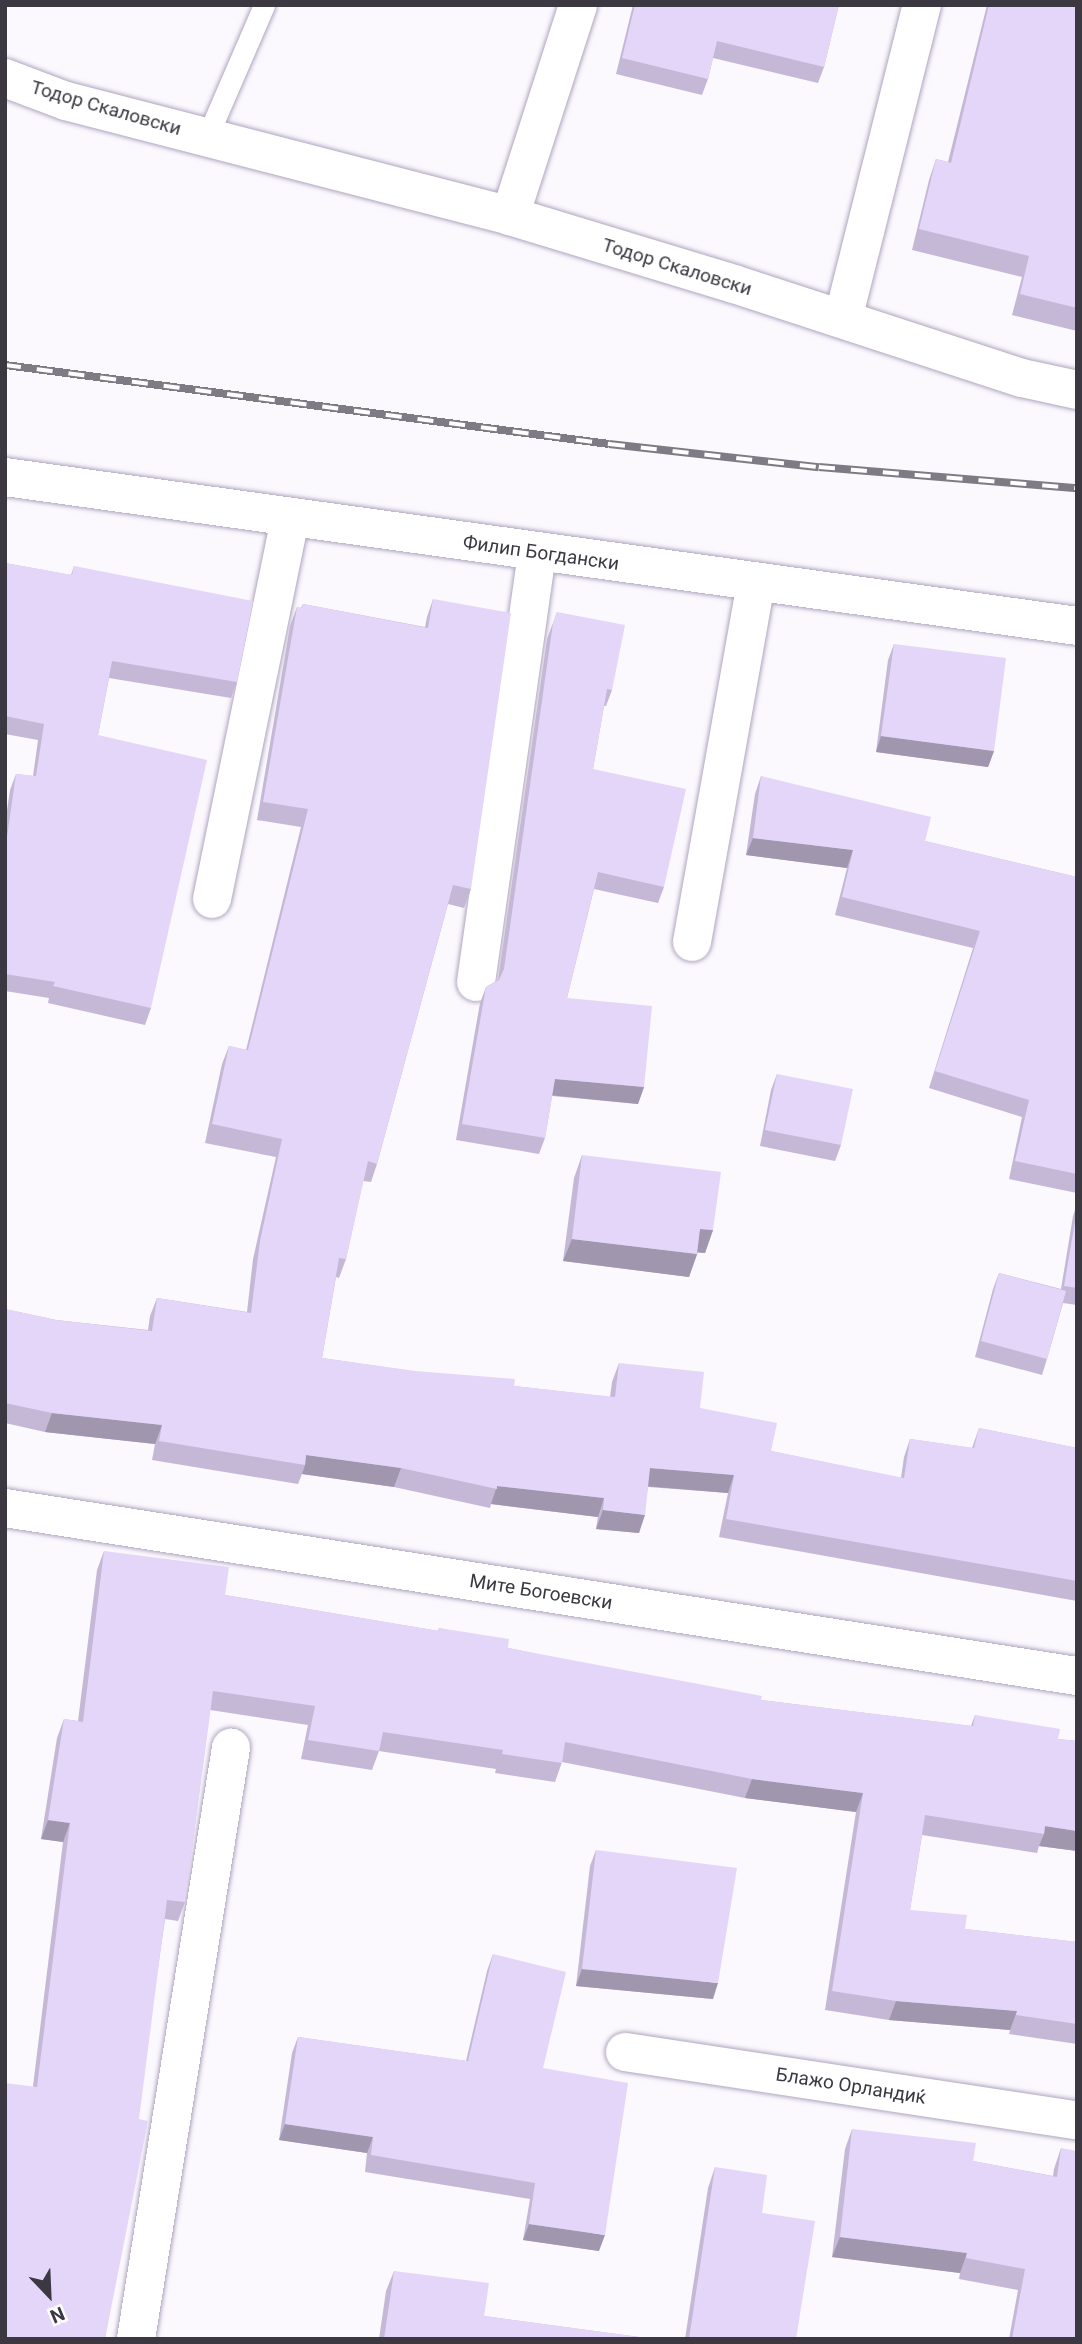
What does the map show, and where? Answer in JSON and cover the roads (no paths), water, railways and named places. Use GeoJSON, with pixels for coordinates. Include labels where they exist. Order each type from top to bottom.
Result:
{"type":"FeatureCollection","features":[{"type":"Feature","properties":{"kind":"street"},"geometry":{"type":"LineString","coordinates":[[510,216],[578,5]]}},
{"type":"Feature","properties":{"kind":"street"},"geometry":{"type":"LineString","coordinates":[[843,319],[922,5]]}},
{"type":"Feature","properties":{"kind":"street","name":"Тодор Скаловски"},"geometry":{"type":"LineString","coordinates":[[5,78],[66,101],[510,216],[843,319],[1021,378],[1077,390]]}},
{"type":"Feature","properties":{"kind":"street","name":"Филип Богдански"},"geometry":{"type":"LineString","coordinates":[[5,477],[537,554],[1077,626]]}},
{"type":"Feature","properties":{"kind":"street"},"geometry":{"type":"LineString","coordinates":[[212,899],[290,518]]}},
{"type":"Feature","properties":{"kind":"street"},"geometry":{"type":"LineString","coordinates":[[476,982],[537,554]]}},
{"type":"Feature","properties":{"kind":"street"},"geometry":{"type":"LineString","coordinates":[[692,942],[756,582]]}},
{"type":"Feature","properties":{"kind":"street","name":"Мите Богоевски"},"geometry":{"type":"LineString","coordinates":[[5,1508],[1077,1676]]}},
{"type":"Feature","properties":{"kind":"street"},"geometry":{"type":"LineString","coordinates":[[136,2339],[231,1748]]}},
{"type":"Feature","properties":{"kind":"street","name":"Блажо Орландиќ"},"geometry":{"type":"LineString","coordinates":[[625,2052],[1077,2120]]}},
{"type":"Feature","properties":{"kind":"lane","name":"Тодор Скаловски"},"geometry":{"type":"LineString","coordinates":[[206,137],[264,5]]}},
{"type":"Feature","properties":{"kind":"railway"},"geometry":{"type":"LineString","coordinates":[[5,365],[609,444],[819,467],[1077,488]]}}]}
